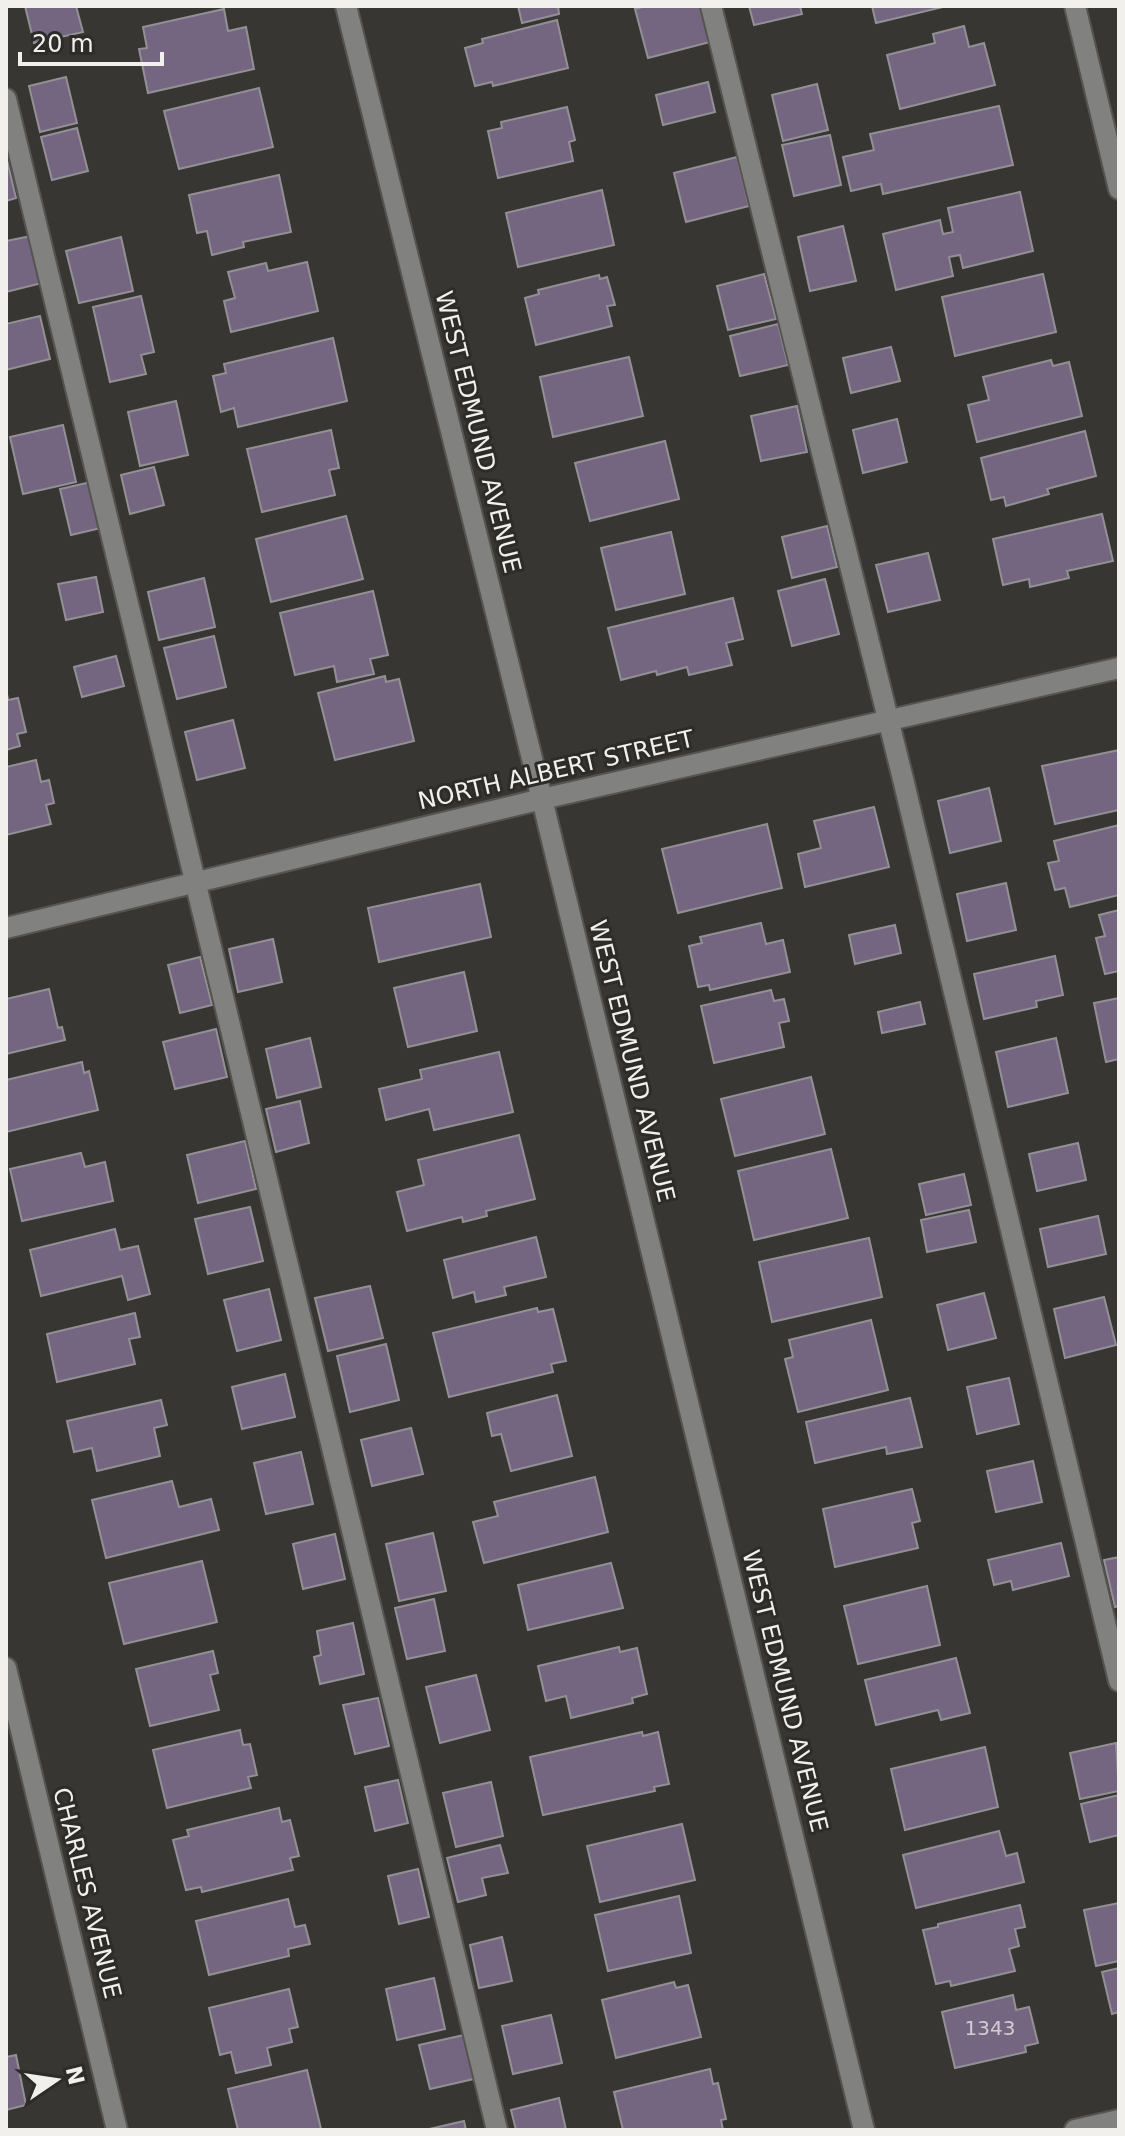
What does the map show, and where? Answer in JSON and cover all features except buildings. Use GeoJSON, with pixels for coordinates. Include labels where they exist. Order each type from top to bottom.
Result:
{"type":"FeatureCollection","features":[{"type":"Feature","properties":{"kind":"street","name":"WEST EDMUND AVENUE"},"geometry":{"type":"LineString","coordinates":[[346,6],[542,799],[864,2130]]}},
{"type":"Feature","properties":{"kind":"street"},"geometry":{"type":"LineString","coordinates":[[711,6],[888,721],[1119,1681]]}},
{"type":"Feature","properties":{"kind":"street"},"geometry":{"type":"LineString","coordinates":[[1075,6],[1119,189]]}},
{"type":"Feature","properties":{"kind":"street"},"geometry":{"type":"LineString","coordinates":[[6,99],[497,2130]]}},
{"type":"Feature","properties":{"kind":"street","name":"NORTH ALBERT STREET"},"geometry":{"type":"LineString","coordinates":[[6,928],[542,799],[1119,668]]}},
{"type":"Feature","properties":{"kind":"street","name":"CHARLES AVENUE"},"geometry":{"type":"LineString","coordinates":[[6,1668],[117,2130]]}},
{"type":"Feature","properties":{"kind":"street"},"geometry":{"type":"LineString","coordinates":[[1075,2130],[1119,2120]]}}]}
